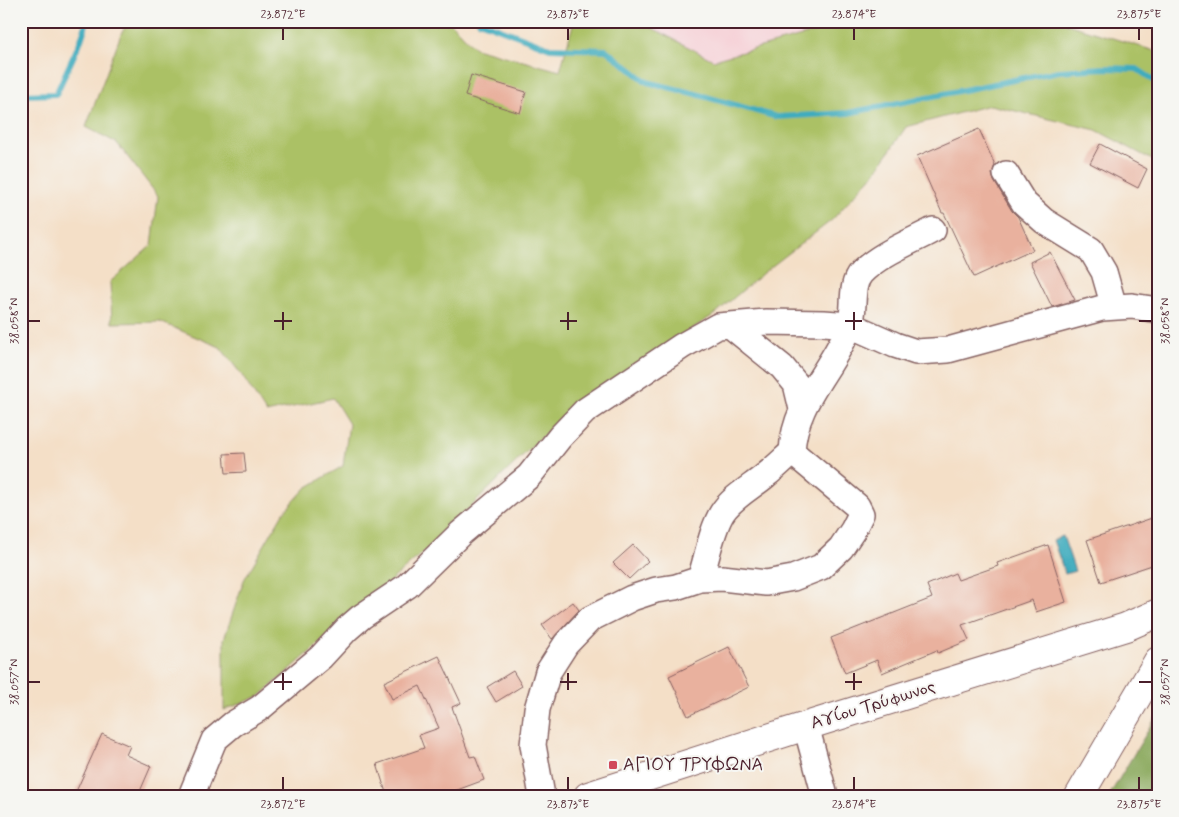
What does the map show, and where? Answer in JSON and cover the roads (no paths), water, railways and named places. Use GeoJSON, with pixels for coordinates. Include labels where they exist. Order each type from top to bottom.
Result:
{"type":"FeatureCollection","features":[{"type":"Feature","properties":{"kind":"main road","name":"Αγίου Τρύφωνος"},"geometry":{"type":"LineString","coordinates":[[588,796],[1126,627],[1158,614]]}},
{"type":"Feature","properties":{"kind":"main road"},"geometry":{"type":"LineString","coordinates":[[1126,627],[1137,625],[1148,628],[1158,638]]}},
{"type":"Feature","properties":{"kind":"main road"},"geometry":{"type":"LineString","coordinates":[[1079,796],[1158,661]]}},
{"type":"Feature","properties":{"kind":"street"},"geometry":{"type":"LineString","coordinates":[[1006,174],[1024,202],[1044,221],[1091,250],[1104,272],[1114,307]]}},
{"type":"Feature","properties":{"kind":"street"},"geometry":{"type":"LineString","coordinates":[[700,579],[712,536],[722,512],[740,494],[766,476],[792,452],[792,436],[802,409],[815,384],[831,362],[850,325],[853,312],[854,287],[860,274],[876,261],[933,230]]}},
{"type":"Feature","properties":{"kind":"street"},"geometry":{"type":"LineString","coordinates":[[191,796],[214,740],[233,724],[260,708],[292,682],[321,657],[361,617],[407,586],[461,533],[529,476],[560,437],[585,411],[682,346],[718,326],[766,322],[850,325],[916,352],[948,350],[1102,308],[1132,306],[1158,310]]}},
{"type":"Feature","properties":{"kind":"street"},"geometry":{"type":"LineString","coordinates":[[730,325],[782,367],[796,384],[802,409]]}},
{"type":"Feature","properties":{"kind":"street"},"geometry":{"type":"LineString","coordinates":[[542,796],[533,745],[537,709],[548,672],[566,644],[590,619],[656,590],[676,587],[700,579],[722,578],[766,584],[793,578],[821,566],[845,542],[858,521],[860,514],[857,506],[792,452]]}},
{"type":"Feature","properties":{"kind":"street"},"geometry":{"type":"LineString","coordinates":[[806,726],[825,796]]}},
{"type":"Feature","properties":{"kind":"water"},"geometry":{"type":"Polygon","coordinates":[[[1063,536],[1075,571],[1065,574],[1053,540],[1063,536]]]}},
{"type":"Feature","properties":{"kind":"waterway"},"geometry":{"type":"LineString","coordinates":[[21,95],[56,94],[81,40],[87,21]]}},
{"type":"Feature","properties":{"kind":"waterway"},"geometry":{"type":"LineString","coordinates":[[479,21],[550,48],[606,50],[647,82],[777,117],[848,113],[1059,71],[1104,68],[1137,69],[1158,83]]}},
{"type":"Feature","properties":{"kind":"place","name":"ΑΓΙΟΥ ΤΡΥΦΩΝΑ"},"geometry":{"type":"Point","coordinates":[613,765]}}]}
